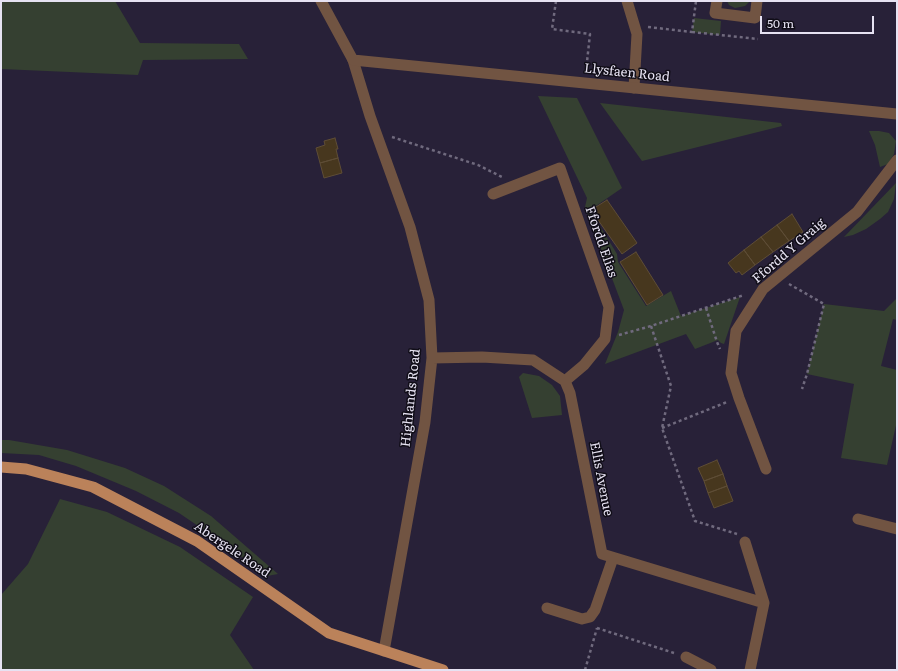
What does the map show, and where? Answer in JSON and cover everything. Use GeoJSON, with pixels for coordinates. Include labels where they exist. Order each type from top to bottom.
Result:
{"type":"FeatureCollection","features":[{"type":"Feature","properties":{"kind":"main road","name":"Abergele Road"},"geometry":{"type":"LineString","coordinates":[[1,467],[26,469],[93,487],[197,541],[329,633],[443,670]]}},
{"type":"Feature","properties":{"kind":"street","name":"Highlands Road"},"geometry":{"type":"LineString","coordinates":[[321,1],[353,60],[376,132],[410,227],[429,300],[432,358],[424,422],[384,651]]}},
{"type":"Feature","properties":{"kind":"street"},"geometry":{"type":"LineString","coordinates":[[627,1],[637,34],[634,88]]}},
{"type":"Feature","properties":{"kind":"street"},"geometry":{"type":"LineString","coordinates":[[717,1],[716,13],[755,18],[756,1]]}},
{"type":"Feature","properties":{"kind":"street","name":"Llysfaen Road"},"geometry":{"type":"LineString","coordinates":[[353,60],[897,114]]}},
{"type":"Feature","properties":{"kind":"street","name":"Ffordd Y Graig"},"geometry":{"type":"LineString","coordinates":[[766,469],[731,373],[736,331],[763,289],[857,212],[897,160]]}},
{"type":"Feature","properties":{"kind":"street","name":"Ffordd Elias"},"geometry":{"type":"LineString","coordinates":[[493,194],[560,168],[609,307],[605,339]]}},
{"type":"Feature","properties":{"kind":"street"},"geometry":{"type":"LineString","coordinates":[[432,358],[482,357],[533,360],[565,381],[584,365],[605,339]]}},
{"type":"Feature","properties":{"kind":"street","name":"Ellis Avenue"},"geometry":{"type":"LineString","coordinates":[[565,381],[570,394],[602,554],[764,603]]}},
{"type":"Feature","properties":{"kind":"street"},"geometry":{"type":"LineString","coordinates":[[858,519],[897,529]]}},
{"type":"Feature","properties":{"kind":"street"},"geometry":{"type":"LineString","coordinates":[[745,542],[764,603],[750,670]]}},
{"type":"Feature","properties":{"kind":"street"},"geometry":{"type":"LineString","coordinates":[[547,608],[582,619],[590,617],[595,610],[613,558]]}},
{"type":"Feature","properties":{"kind":"street"},"geometry":{"type":"LineString","coordinates":[[686,657],[711,670]]}},
{"type":"Feature","properties":{"kind":"path"},"geometry":{"type":"LineString","coordinates":[[556,1],[552,29],[590,34],[585,83]]}},
{"type":"Feature","properties":{"kind":"path"},"geometry":{"type":"LineString","coordinates":[[692,32],[696,1]]}},
{"type":"Feature","properties":{"kind":"path"},"geometry":{"type":"LineString","coordinates":[[635,26],[758,40]]}},
{"type":"Feature","properties":{"kind":"path"},"geometry":{"type":"LineString","coordinates":[[376,132],[478,165],[517,185]]}},
{"type":"Feature","properties":{"kind":"path"},"geometry":{"type":"LineString","coordinates":[[778,277],[824,304],[802,389]]}},
{"type":"Feature","properties":{"kind":"path"},"geometry":{"type":"LineString","coordinates":[[605,339],[651,326],[763,289]]}},
{"type":"Feature","properties":{"kind":"path"},"geometry":{"type":"LineString","coordinates":[[706,308],[717,342],[731,373]]}},
{"type":"Feature","properties":{"kind":"path"},"geometry":{"type":"LineString","coordinates":[[651,326],[671,386],[662,428],[695,521],[739,534],[745,542]]}},
{"type":"Feature","properties":{"kind":"path"},"geometry":{"type":"LineString","coordinates":[[662,428],[739,398]]}},
{"type":"Feature","properties":{"kind":"path"},"geometry":{"type":"LineString","coordinates":[[590,617],[597,628],[686,657]]}},
{"type":"Feature","properties":{"kind":"path"},"geometry":{"type":"LineString","coordinates":[[585,670],[597,628]]}},
{"type":"Feature","properties":{"kind":"green space"},"geometry":{"type":"Polygon","coordinates":[[[1,1],[115,1],[140,43],[239,44],[248,59],[143,60],[138,75],[1,69],[1,1]]]}},
{"type":"Feature","properties":{"kind":"green space"},"geometry":{"type":"Polygon","coordinates":[[[727,1],[750,1],[745,6],[735,8],[729,5],[727,1]]]}},
{"type":"Feature","properties":{"kind":"green space"},"geometry":{"type":"Polygon","coordinates":[[[694,18],[721,21],[720,35],[692,32],[694,18]]]}},
{"type":"Feature","properties":{"kind":"green space"},"geometry":{"type":"Polygon","coordinates":[[[538,96],[577,98],[622,188],[590,210],[617,254],[618,262],[646,306],[671,291],[681,316],[740,297],[724,344],[718,340],[695,349],[686,334],[605,364],[618,332],[624,310],[585,207],[587,198],[538,96]]]}},
{"type":"Feature","properties":{"kind":"green space"},"geometry":{"type":"Polygon","coordinates":[[[600,103],[781,123],[782,126],[642,161],[600,103]]]}},
{"type":"Feature","properties":{"kind":"green space"},"geometry":{"type":"Polygon","coordinates":[[[869,131],[889,133],[896,141],[894,154],[888,164],[880,167],[875,145],[869,131]]]}},
{"type":"Feature","properties":{"kind":"green space"},"geometry":{"type":"Polygon","coordinates":[[[896,183],[894,199],[888,212],[866,229],[844,237],[896,183]]]}},
{"type":"Feature","properties":{"kind":"green space"},"geometry":{"type":"Polygon","coordinates":[[[897,298],[897,320],[893,319],[881,366],[897,370],[897,421],[887,465],[841,458],[854,384],[807,374],[824,304],[884,311],[897,298]]]}},
{"type":"Feature","properties":{"kind":"green space"},"geometry":{"type":"Polygon","coordinates":[[[523,373],[539,376],[552,385],[560,396],[562,415],[532,418],[519,377],[523,373]]]}},
{"type":"Feature","properties":{"kind":"green space"},"geometry":{"type":"Polygon","coordinates":[[[1,440],[67,450],[125,468],[164,486],[211,516],[278,574],[267,576],[226,545],[179,513],[136,491],[76,466],[39,455],[1,453],[1,440]]]}},
{"type":"Feature","properties":{"kind":"green space"},"geometry":{"type":"Polygon","coordinates":[[[60,499],[107,512],[180,547],[253,597],[230,635],[254,670],[1,670],[1,595],[28,564],[60,499]]]}},
{"type":"Feature","properties":{"kind":"building"},"geometry":{"type":"Polygon","coordinates":[[[335,138],[338,149],[336,149],[338,158],[320,163],[316,148],[325,145],[324,141],[335,138]]]}},
{"type":"Feature","properties":{"kind":"building"},"geometry":{"type":"Polygon","coordinates":[[[338,158],[342,173],[324,178],[320,163],[338,158]]]}},
{"type":"Feature","properties":{"kind":"building"},"geometry":{"type":"Polygon","coordinates":[[[607,200],[637,243],[622,254],[591,210],[607,200]]]}},
{"type":"Feature","properties":{"kind":"building"},"geometry":{"type":"Polygon","coordinates":[[[792,214],[803,232],[789,241],[777,225],[792,214]]]}},
{"type":"Feature","properties":{"kind":"building"},"geometry":{"type":"Polygon","coordinates":[[[777,225],[789,241],[773,252],[761,237],[777,225]]]}},
{"type":"Feature","properties":{"kind":"building"},"geometry":{"type":"Polygon","coordinates":[[[761,237],[773,252],[755,265],[744,250],[761,237]]]}},
{"type":"Feature","properties":{"kind":"building"},"geometry":{"type":"Polygon","coordinates":[[[744,250],[755,265],[742,275],[739,271],[736,273],[728,263],[744,250]]]}},
{"type":"Feature","properties":{"kind":"building"},"geometry":{"type":"Polygon","coordinates":[[[636,252],[663,295],[647,305],[620,262],[636,252]]]}},
{"type":"Feature","properties":{"kind":"building"},"geometry":{"type":"Polygon","coordinates":[[[717,460],[723,474],[704,481],[698,468],[717,460]]]}},
{"type":"Feature","properties":{"kind":"building"},"geometry":{"type":"Polygon","coordinates":[[[723,474],[727,486],[708,493],[704,481],[723,474]]]}},
{"type":"Feature","properties":{"kind":"building"},"geometry":{"type":"Polygon","coordinates":[[[727,486],[733,501],[714,508],[708,493],[727,486]]]}}]}
